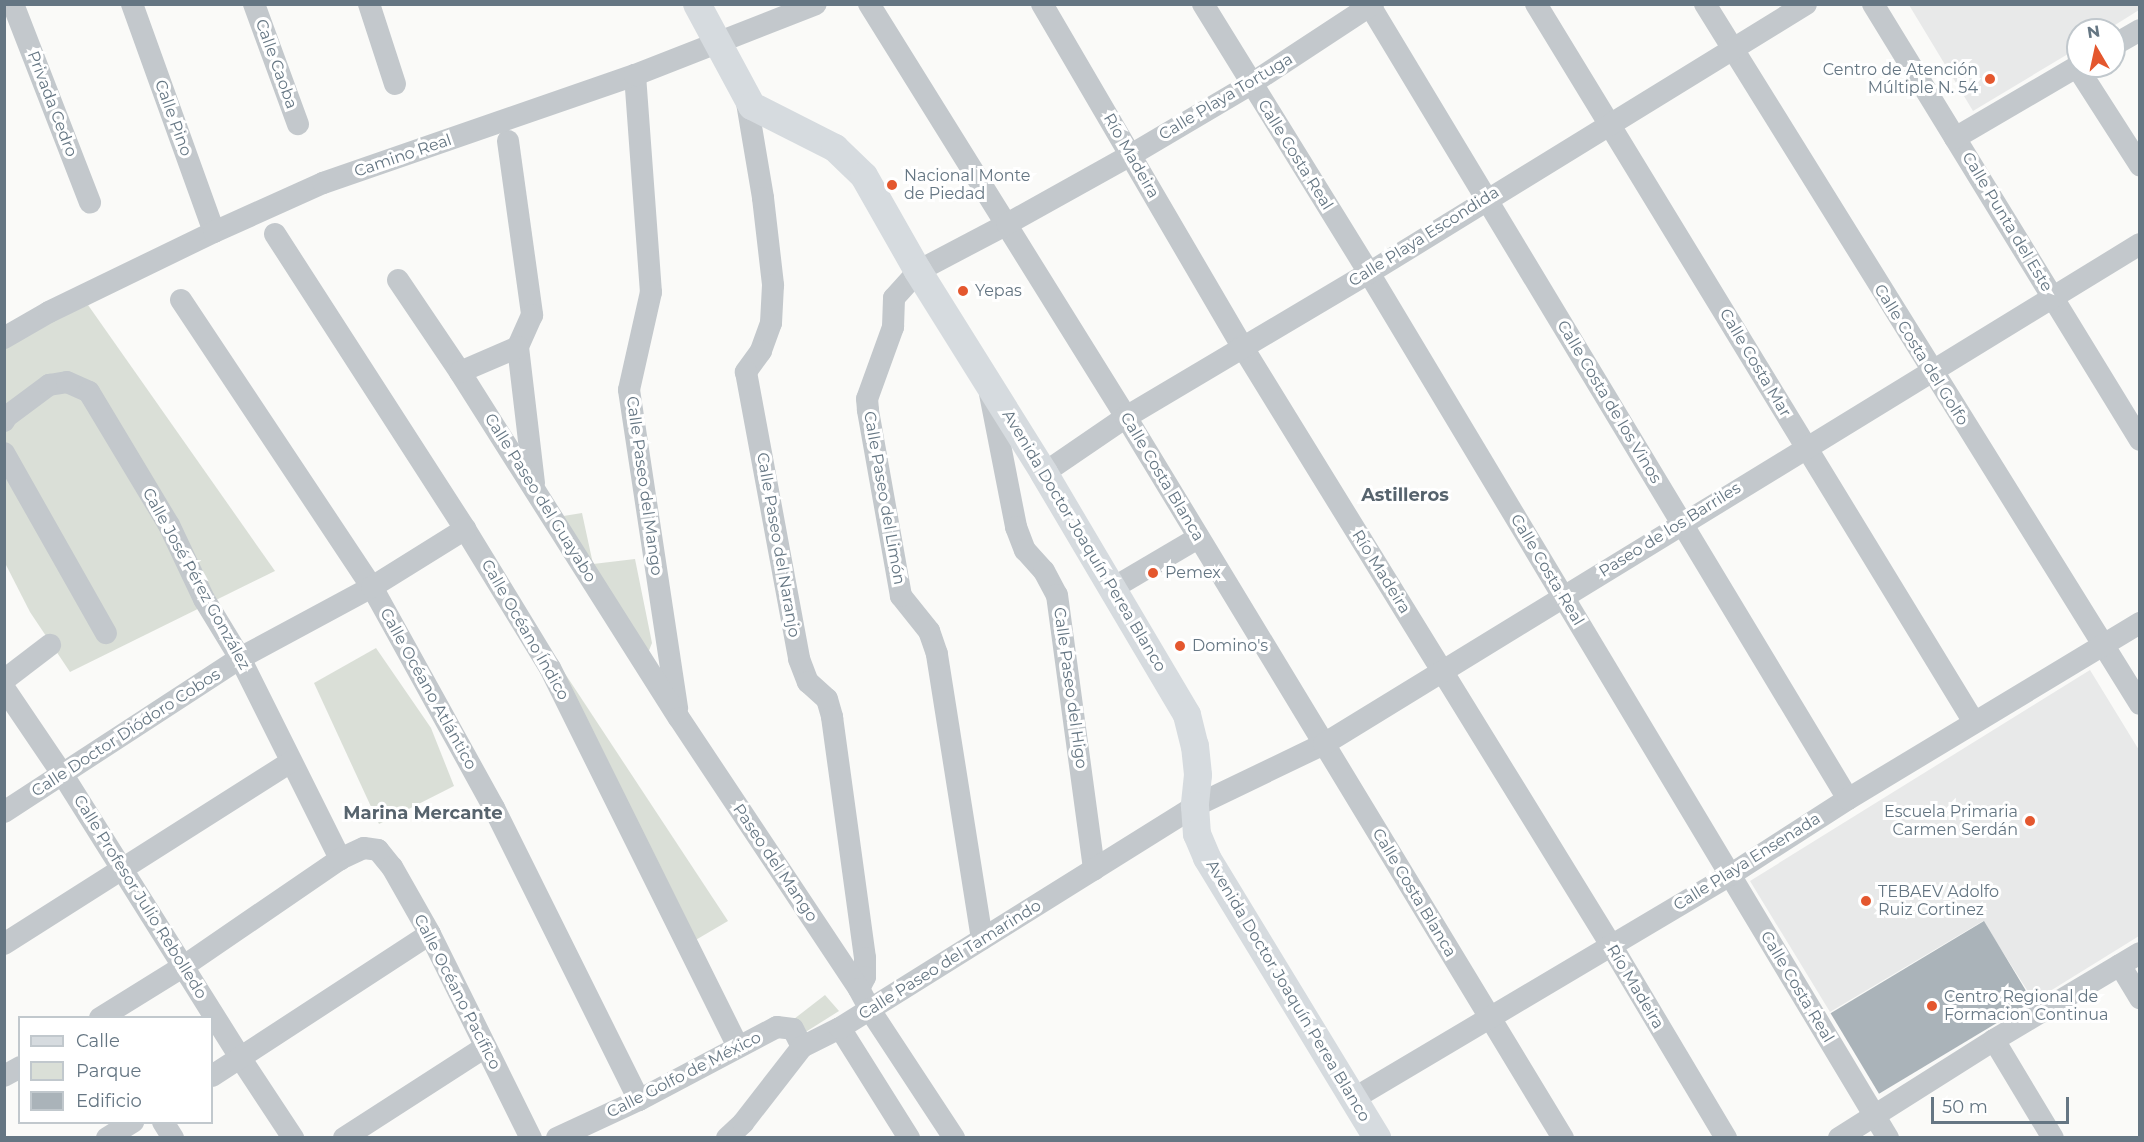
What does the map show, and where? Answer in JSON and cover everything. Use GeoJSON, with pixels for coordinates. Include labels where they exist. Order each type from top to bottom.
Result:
{"type":"FeatureCollection","features":[{"type":"Feature","properties":{"kind":"main road","name":"Avenida Doctor Joaquín Perea Blanco"},"geometry":{"type":"LineString","coordinates":[[697,4],[746,97],[761,113],[817,137],[851,162],[864,176],[918,271],[987,377],[1187,715],[1195,746],[1198,775],[1195,806],[1197,834],[1207,858],[1377,1137]]}},
{"type":"Feature","properties":{"kind":"street","name":"Privada Cedro"},"geometry":{"type":"LineString","coordinates":[[13,4],[90,203]]}},
{"type":"Feature","properties":{"kind":"street","name":"Calle Pino"},"geometry":{"type":"LineString","coordinates":[[132,4],[214,232]]}},
{"type":"Feature","properties":{"kind":"street","name":"Calle Caoba"},"geometry":{"type":"LineString","coordinates":[[254,4],[298,124]]}},
{"type":"Feature","properties":{"kind":"street"},"geometry":{"type":"LineString","coordinates":[[369,4],[395,84]]}},
{"type":"Feature","properties":{"kind":"street","name":"Camino Real"},"geometry":{"type":"LineString","coordinates":[[4,338],[49,312],[214,232],[323,183],[635,75],[816,4]]}},
{"type":"Feature","properties":{"kind":"street","name":"Calle Costa Blanca"},"geometry":{"type":"LineString","coordinates":[[869,4],[1126,417],[1563,1137]]}},
{"type":"Feature","properties":{"kind":"street","name":"Río Madeira"},"geometry":{"type":"LineString","coordinates":[[1041,4],[1242,346],[1611,945],[1726,1137]]}},
{"type":"Feature","properties":{"kind":"street","name":"Calle Costa Real"},"geometry":{"type":"LineString","coordinates":[[1203,4],[1369,273],[1888,1137]]}},
{"type":"Feature","properties":{"kind":"street","name":"Calle Costa Mar"},"geometry":{"type":"LineString","coordinates":[[1536,4],[1974,722]]}},
{"type":"Feature","properties":{"kind":"street","name":"Calle Costa del Golfo"},"geometry":{"type":"LineString","coordinates":[[1705,4],[2139,704]]}},
{"type":"Feature","properties":{"kind":"street","name":"Calle Playa Escondida"},"geometry":{"type":"LineString","coordinates":[[1044,473],[1126,417],[1242,346],[1369,273],[1806,4]]}},
{"type":"Feature","properties":{"kind":"street","name":"Calle Punta del Este"},"geometry":{"type":"LineString","coordinates":[[1873,4],[2139,440]]}},
{"type":"Feature","properties":{"kind":"street","name":"Calle Playa Tortuga"},"geometry":{"type":"LineString","coordinates":[[918,271],[1007,224],[1251,84],[1371,5]]}},
{"type":"Feature","properties":{"kind":"street","name":"Calle Costa de los Vinos"},"geometry":{"type":"LineString","coordinates":[[1371,5],[1848,800]]}},
{"type":"Feature","properties":{"kind":"street"},"geometry":{"type":"LineString","coordinates":[[2126,38],[2139,30]]}},
{"type":"Feature","properties":{"kind":"street"},"geometry":{"type":"LineString","coordinates":[[1955,138],[2066,72]]}},
{"type":"Feature","properties":{"kind":"street","name":"Calle Paseo del Mango"},"geometry":{"type":"LineString","coordinates":[[635,75],[651,292],[629,390],[679,718]]}},
{"type":"Feature","properties":{"kind":"street"},"geometry":{"type":"LineString","coordinates":[[2085,78],[2139,165]]}},
{"type":"Feature","properties":{"kind":"street","name":"Calle Paseo del Naranjo"},"geometry":{"type":"LineString","coordinates":[[746,97],[763,198],[773,285],[771,323],[761,351],[746,372],[799,659],[808,682],[827,699],[832,717],[865,958],[865,977],[859,989]]}},
{"type":"Feature","properties":{"kind":"street"},"geometry":{"type":"LineString","coordinates":[[508,141],[532,315],[518,347],[535,490]]}},
{"type":"Feature","properties":{"kind":"street","name":"Calle Océano Índico"},"geometry":{"type":"LineString","coordinates":[[275,234],[465,528],[550,668],[738,1047]]}},
{"type":"Feature","properties":{"kind":"street","name":"Paseo de los Barriles"},"geometry":{"type":"LineString","coordinates":[[1195,806],[1324,744],[1806,446],[2139,244]]}},
{"type":"Feature","properties":{"kind":"street","name":"Calle Paseo del Limón"},"geometry":{"type":"LineString","coordinates":[[918,271],[894,298],[893,327],[867,399],[868,411],[901,596],[929,631],[937,654],[982,939]]}},
{"type":"Feature","properties":{"kind":"street","name":"Calle Paseo del Guayabo"},"geometry":{"type":"LineString","coordinates":[[398,280],[460,372],[679,718]]}},
{"type":"Feature","properties":{"kind":"street","name":"Calle Océano Atlántico"},"geometry":{"type":"LineString","coordinates":[[181,300],[372,586],[494,808],[639,1100]]}},
{"type":"Feature","properties":{"kind":"street"},"geometry":{"type":"LineString","coordinates":[[460,372],[518,347]]}},
{"type":"Feature","properties":{"kind":"street","name":"Calle Paseo del Higo"},"geometry":{"type":"LineString","coordinates":[[987,377],[1016,527],[1025,550],[1044,571],[1057,595],[1094,870]]}},
{"type":"Feature","properties":{"kind":"street","name":"Calle José Pérez González"},"geometry":{"type":"LineString","coordinates":[[4,421],[6,417],[50,385],[67,382],[88,392],[169,525],[204,599],[240,658],[340,859]]}},
{"type":"Feature","properties":{"kind":"street"},"geometry":{"type":"LineString","coordinates":[[4,453],[106,633]]}},
{"type":"Feature","properties":{"kind":"street","name":"Calle Doctor Diódoro Cobos"},"geometry":{"type":"LineString","coordinates":[[4,812],[240,658],[372,586],[465,528]]}},
{"type":"Feature","properties":{"kind":"street"},"geometry":{"type":"LineString","coordinates":[[1113,588],[1198,538]]}},
{"type":"Feature","properties":{"kind":"street","name":"Calle Playa Ensenada"},"geometry":{"type":"LineString","coordinates":[[1353,1099],[1730,875],[2139,622]]}},
{"type":"Feature","properties":{"kind":"street"},"geometry":{"type":"LineString","coordinates":[[4,680],[50,645]]}},
{"type":"Feature","properties":{"kind":"street","name":"Calle Profesor Julio Rebolledo"},"geometry":{"type":"LineString","coordinates":[[4,688],[63,775],[241,1059],[293,1137]]}},
{"type":"Feature","properties":{"kind":"street","name":"Paseo del Mango"},"geometry":{"type":"LineString","coordinates":[[679,718],[859,989],[870,1010]]}},
{"type":"Feature","properties":{"kind":"street"},"geometry":{"type":"LineString","coordinates":[[4,944],[291,762]]}},
{"type":"Feature","properties":{"kind":"street","name":"Calle Paseo del Tamarindo"},"geometry":{"type":"LineString","coordinates":[[740,1133],[802,1047],[870,1010],[1195,806]]}},
{"type":"Feature","properties":{"kind":"street","name":"Calle Océano Pacífico"},"geometry":{"type":"LineString","coordinates":[[340,859],[364,848],[378,850],[392,867],[430,934],[531,1137]]}},
{"type":"Feature","properties":{"kind":"street"},"geometry":{"type":"LineString","coordinates":[[102,1016],[184,966],[340,859]]}},
{"type":"Feature","properties":{"kind":"street"},"geometry":{"type":"LineString","coordinates":[[213,1075],[430,934]]}},
{"type":"Feature","properties":{"kind":"street"},"geometry":{"type":"LineString","coordinates":[[1839,1137],[2139,953]]}},
{"type":"Feature","properties":{"kind":"street"},"geometry":{"type":"LineString","coordinates":[[2120,965],[2139,998]]}},
{"type":"Feature","properties":{"kind":"street"},"geometry":{"type":"LineString","coordinates":[[870,1010],[954,1137]]}},
{"type":"Feature","properties":{"kind":"street","name":"Calle Golfo de México"},"geometry":{"type":"LineString","coordinates":[[556,1137],[639,1100],[777,1027],[784,1026],[793,1029],[802,1047]]}},
{"type":"Feature","properties":{"kind":"street"},"geometry":{"type":"LineString","coordinates":[[840,1028],[909,1137]]}},
{"type":"Feature","properties":{"kind":"street"},"geometry":{"type":"LineString","coordinates":[[1994,1040],[2053,1137]]}},
{"type":"Feature","properties":{"kind":"street"},"geometry":{"type":"LineString","coordinates":[[344,1137],[485,1047]]}},
{"type":"Feature","properties":{"kind":"street"},"geometry":{"type":"LineString","coordinates":[[4,1076],[18,1068]]}},
{"type":"Feature","properties":{"kind":"street"},"geometry":{"type":"LineString","coordinates":[[107,1137],[130,1124]]}},
{"type":"Feature","properties":{"kind":"street"},"geometry":{"type":"LineString","coordinates":[[164,1124],[172,1137]]}},
{"type":"Feature","properties":{"kind":"shaded area","name":"Centro de Atención Múltiple N. 54"},"geometry":{"type":"Polygon","coordinates":[[[2139,4],[2139,10],[2126,18],[2066,18],[2066,55],[1973,111],[1909,5],[2139,4]]]}},
{"type":"Feature","properties":{"kind":"shaded area"},"geometry":{"type":"Polygon","coordinates":[[[2090,670],[2139,750],[2139,936],[2034,1001],[1983,921],[1830,1012],[1750,881],[2090,670]]]}},
{"type":"Feature","properties":{"kind":"green space"},"geometry":{"type":"Polygon","coordinates":[[[88,305],[275,571],[70,672],[30,612],[5,563],[5,341],[88,305]]]}},
{"type":"Feature","properties":{"kind":"green space"},"geometry":{"type":"Polygon","coordinates":[[[582,513],[593,564],[635,559],[652,643],[648,653],[545,519],[582,513]]]}},
{"type":"Feature","properties":{"kind":"green space"},"geometry":{"type":"Polygon","coordinates":[[[376,648],[431,728],[454,786],[379,824],[314,683],[376,648]]]}},
{"type":"Feature","properties":{"kind":"green space"},"geometry":{"type":"Polygon","coordinates":[[[560,666],[728,921],[682,948],[560,666]]]}},
{"type":"Feature","properties":{"kind":"green space"},"geometry":{"type":"Polygon","coordinates":[[[825,995],[839,1011],[804,1033],[794,1019],[825,995]]]}},
{"type":"Feature","properties":{"kind":"building","name":"Centro Regional de Formacion Continua"},"geometry":{"type":"Polygon","coordinates":[[[1984,921],[2032,1002],[1879,1094],[1831,1013],[1984,921]]]}},
{"type":"Feature","properties":{"kind":"place","name":"Centro de Atención Múltiple N. 54"},"geometry":{"type":"Point","coordinates":[1990,79]}},
{"type":"Feature","properties":{"kind":"place","name":"Nacional Monte de Piedad"},"geometry":{"type":"Point","coordinates":[892,185]}},
{"type":"Feature","properties":{"kind":"place","name":"Yepas"},"geometry":{"type":"Point","coordinates":[963,291]}},
{"type":"Feature","properties":{"kind":"place","name":"Pemex"},"geometry":{"type":"Point","coordinates":[1153,573]}},
{"type":"Feature","properties":{"kind":"place","name":"Domino's"},"geometry":{"type":"Point","coordinates":[1180,646]}},
{"type":"Feature","properties":{"kind":"place","name":"Escuela Primaria Carmen Serdán"},"geometry":{"type":"Point","coordinates":[2030,821]}},
{"type":"Feature","properties":{"kind":"place","name":"TEBAEV Adolfo Ruiz Cortinez"},"geometry":{"type":"Point","coordinates":[1866,901]}},
{"type":"Feature","properties":{"kind":"place","name":"Centro Regional de Formacion Continua"},"geometry":{"type":"Point","coordinates":[1932,1006]}},
{"type":"Feature","properties":{"kind":"district","name":"Astilleros"},"geometry":{"type":"Point","coordinates":[1405,495]}},
{"type":"Feature","properties":{"kind":"district","name":"Marina Mercante"},"geometry":{"type":"Point","coordinates":[423,813]}}]}
